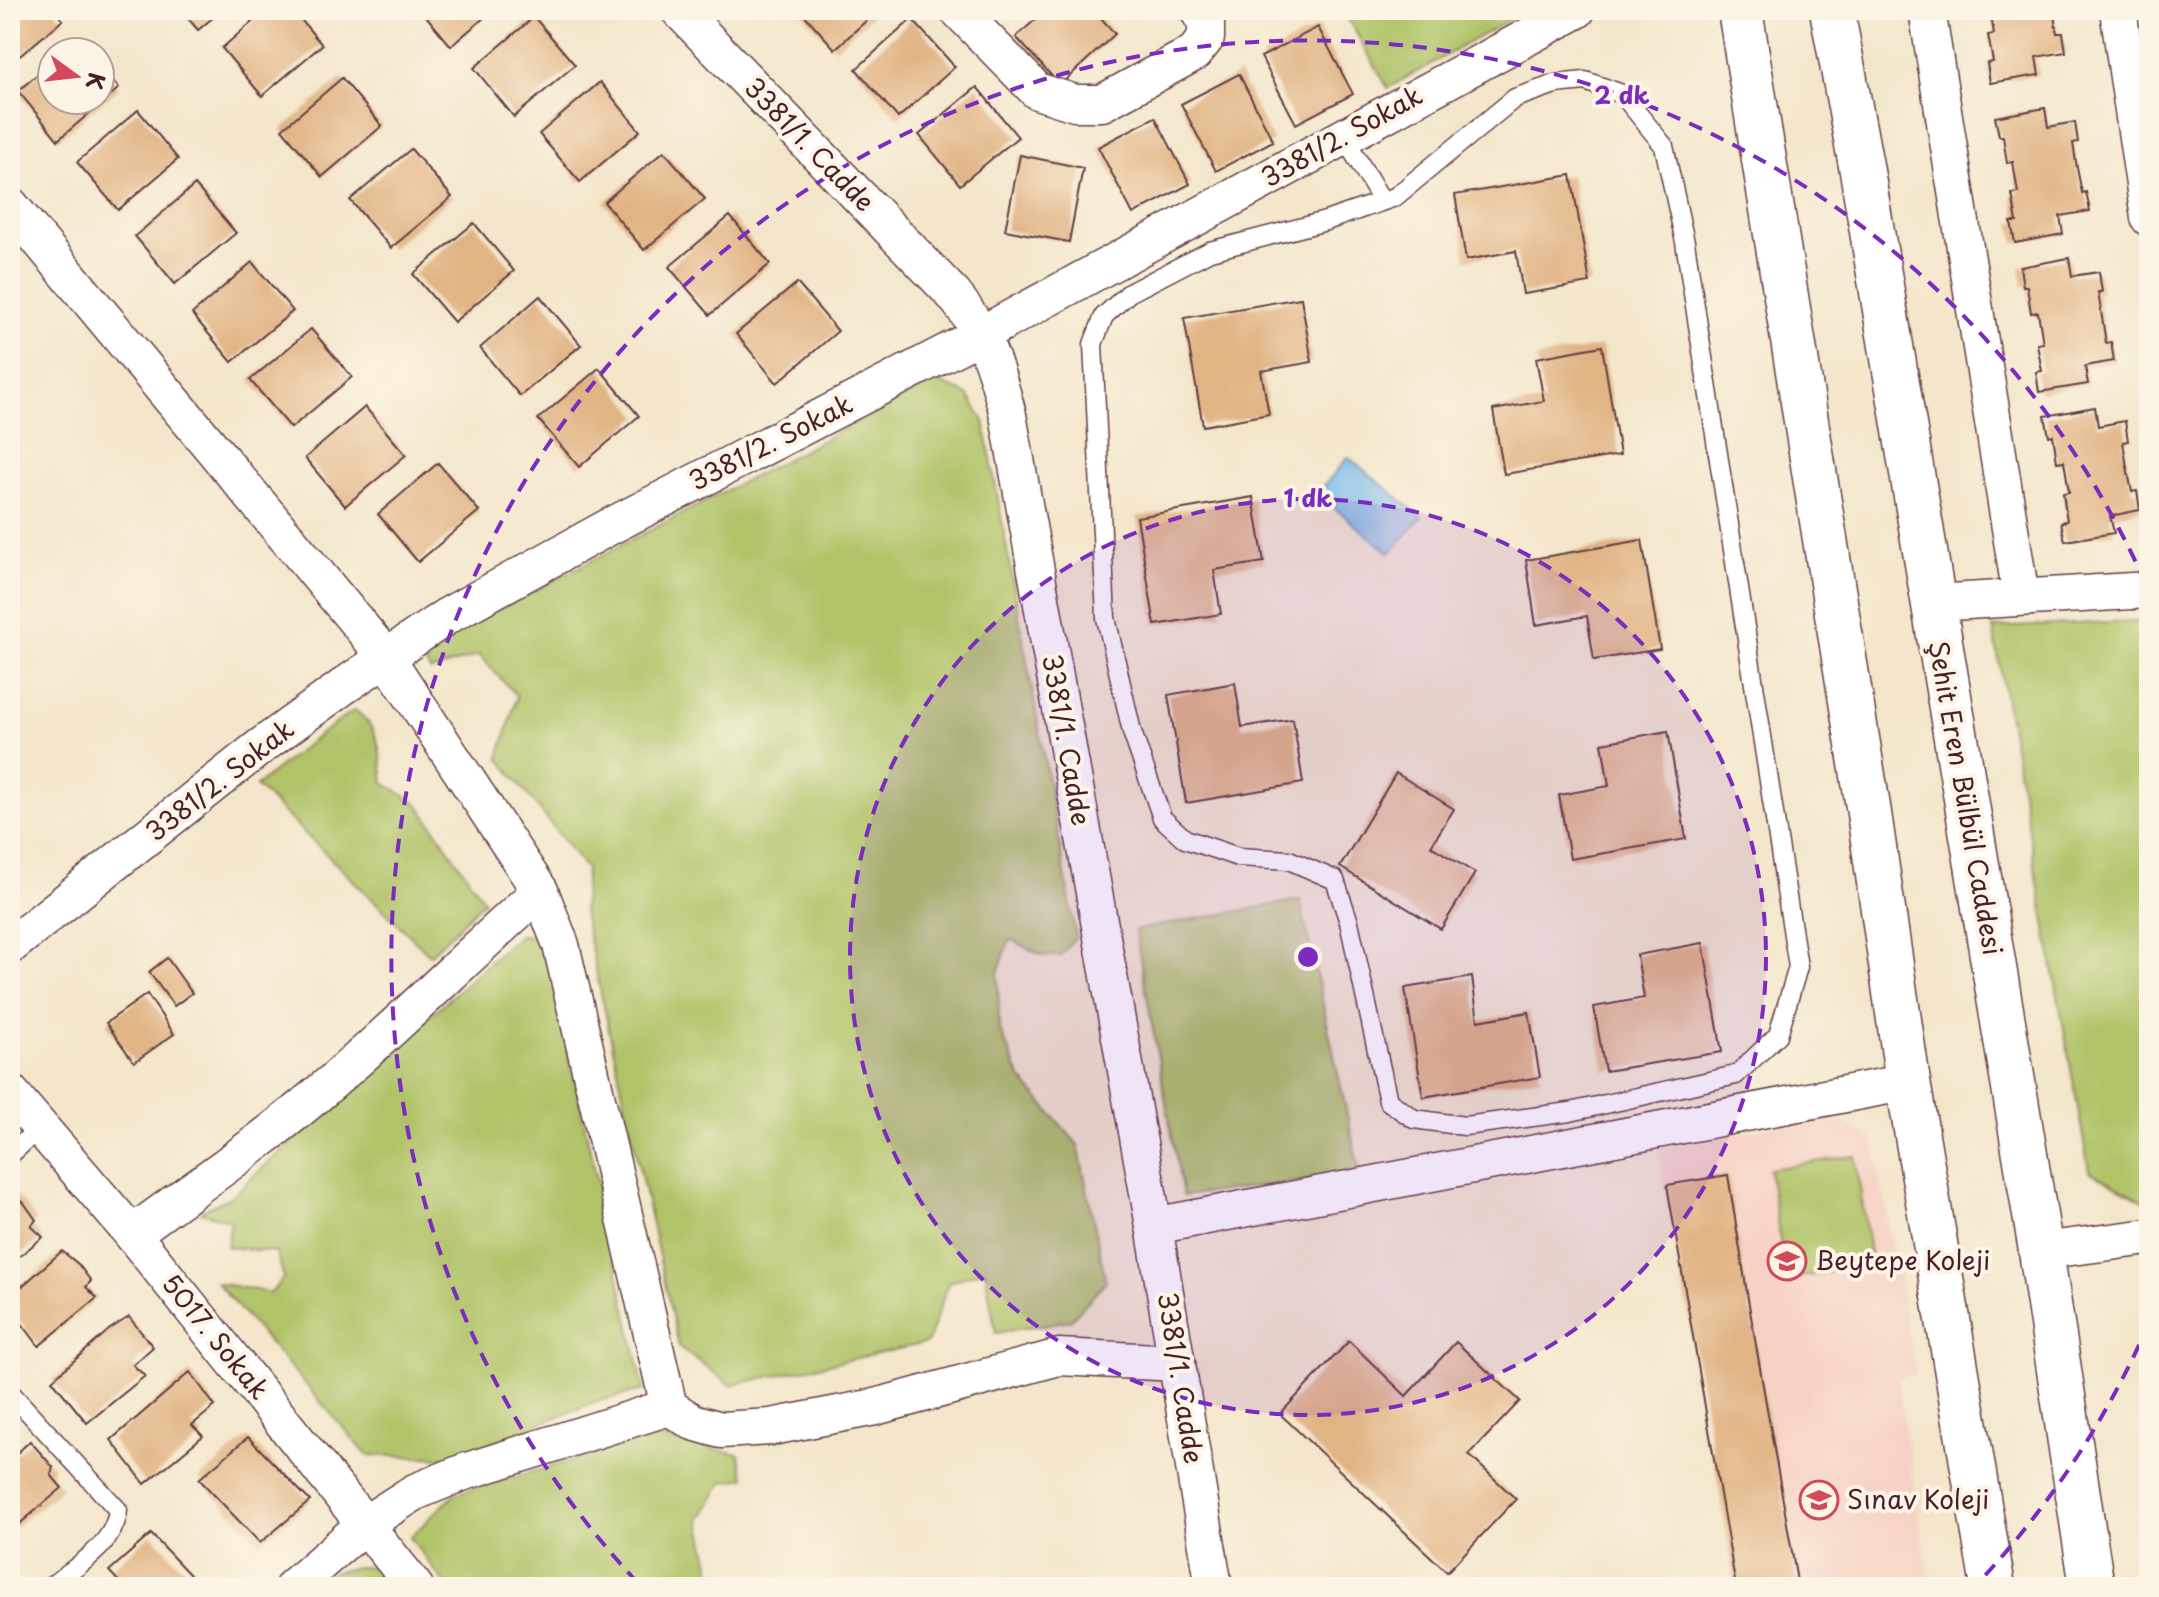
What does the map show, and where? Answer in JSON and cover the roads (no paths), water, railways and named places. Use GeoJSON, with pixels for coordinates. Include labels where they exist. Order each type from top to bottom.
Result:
{"type":"FeatureCollection","features":[{"type":"Feature","properties":{"kind":"main road"},"geometry":{"type":"LineString","coordinates":[[1740,10],[1867,797],[1908,1082],[1993,1587]]}},
{"type":"Feature","properties":{"kind":"main road","name":"Şehit Eren Bülbül Caddesi"},"geometry":{"type":"LineString","coordinates":[[1832,10],[1862,171],[2041,1251],[2092,1587]]}},
{"type":"Feature","properties":{"kind":"street","name":"3381/1. Cadde"},"geometry":{"type":"LineString","coordinates":[[679,10],[954,295],[982,334],[992,357],[1008,415],[1154,1226],[1214,1587]]}},
{"type":"Feature","properties":{"kind":"street"},"geometry":{"type":"LineString","coordinates":[[958,10],[1037,91],[1075,103],[1102,103],[1194,53],[1206,38],[1206,23],[1198,10]]}},
{"type":"Feature","properties":{"kind":"street","name":"3381/2. Sokak"},"geometry":{"type":"LineString","coordinates":[[10,946],[260,747],[447,616],[581,542],[982,334],[1577,10]]}},
{"type":"Feature","properties":{"kind":"street"},"geometry":{"type":"LineString","coordinates":[[1927,10],[2021,597]]}},
{"type":"Feature","properties":{"kind":"street"},"geometry":{"type":"LineString","coordinates":[[2118,10],[2149,218]]}},
{"type":"Feature","properties":{"kind":"street"},"geometry":{"type":"LineString","coordinates":[[10,205],[386,657],[540,891],[561,945],[669,1407],[693,1422],[721,1430],[771,1427],[875,1407],[1059,1357],[1177,1363]]}},
{"type":"Feature","properties":{"kind":"street"},"geometry":{"type":"LineString","coordinates":[[1933,603],[2149,590]]}},
{"type":"Feature","properties":{"kind":"street"},"geometry":{"type":"LineString","coordinates":[[132,1234],[315,1096],[397,1026],[461,962],[540,891]]}},
{"type":"Feature","properties":{"kind":"street"},"geometry":{"type":"LineString","coordinates":[[1154,1226],[1908,1082]]}},
{"type":"Feature","properties":{"kind":"street","name":"5017. Sokak"},"geometry":{"type":"LineString","coordinates":[[10,1092],[132,1234],[415,1587]]}},
{"type":"Feature","properties":{"kind":"street"},"geometry":{"type":"LineString","coordinates":[[2041,1251],[2149,1237]]}},
{"type":"Feature","properties":{"kind":"street"},"geometry":{"type":"LineString","coordinates":[[293,1587],[365,1524],[439,1481],[669,1407]]}},
{"type":"Feature","properties":{"kind":"lane"},"geometry":{"type":"LineString","coordinates":[[1585,81],[1622,94],[1664,146],[1685,242],[1798,967],[1778,1035],[1736,1075],[1570,1112],[1465,1126],[1414,1119],[1388,1101],[1349,922],[1335,880],[1289,860],[1238,857],[1185,839],[1162,818],[1132,732],[1106,618],[1093,344],[1104,316],[1129,293],[1210,251],[1326,221],[1382,201],[1395,197],[1515,98],[1555,84],[1585,81]]}},
{"type":"Feature","properties":{"kind":"lane"},"geometry":{"type":"LineString","coordinates":[[1343,135],[1382,201]]}},
{"type":"Feature","properties":{"kind":"lane"},"geometry":{"type":"LineString","coordinates":[[10,1155],[40,1127]]}},
{"type":"Feature","properties":{"kind":"lane"},"geometry":{"type":"LineString","coordinates":[[10,1392],[118,1510],[117,1525],[105,1542],[50,1587]]}},
{"type":"Feature","properties":{"kind":"water"},"geometry":{"type":"Polygon","coordinates":[[[1348,457],[1422,517],[1390,553],[1317,494],[1348,457]]]}},
{"type":"Feature","properties":{"kind":"place","name":"Beytepe Koleji"},"geometry":{"type":"Point","coordinates":[1787,1261]}},
{"type":"Feature","properties":{"kind":"place","name":"Sınav Koleji"},"geometry":{"type":"Point","coordinates":[1819,1500]}}]}
